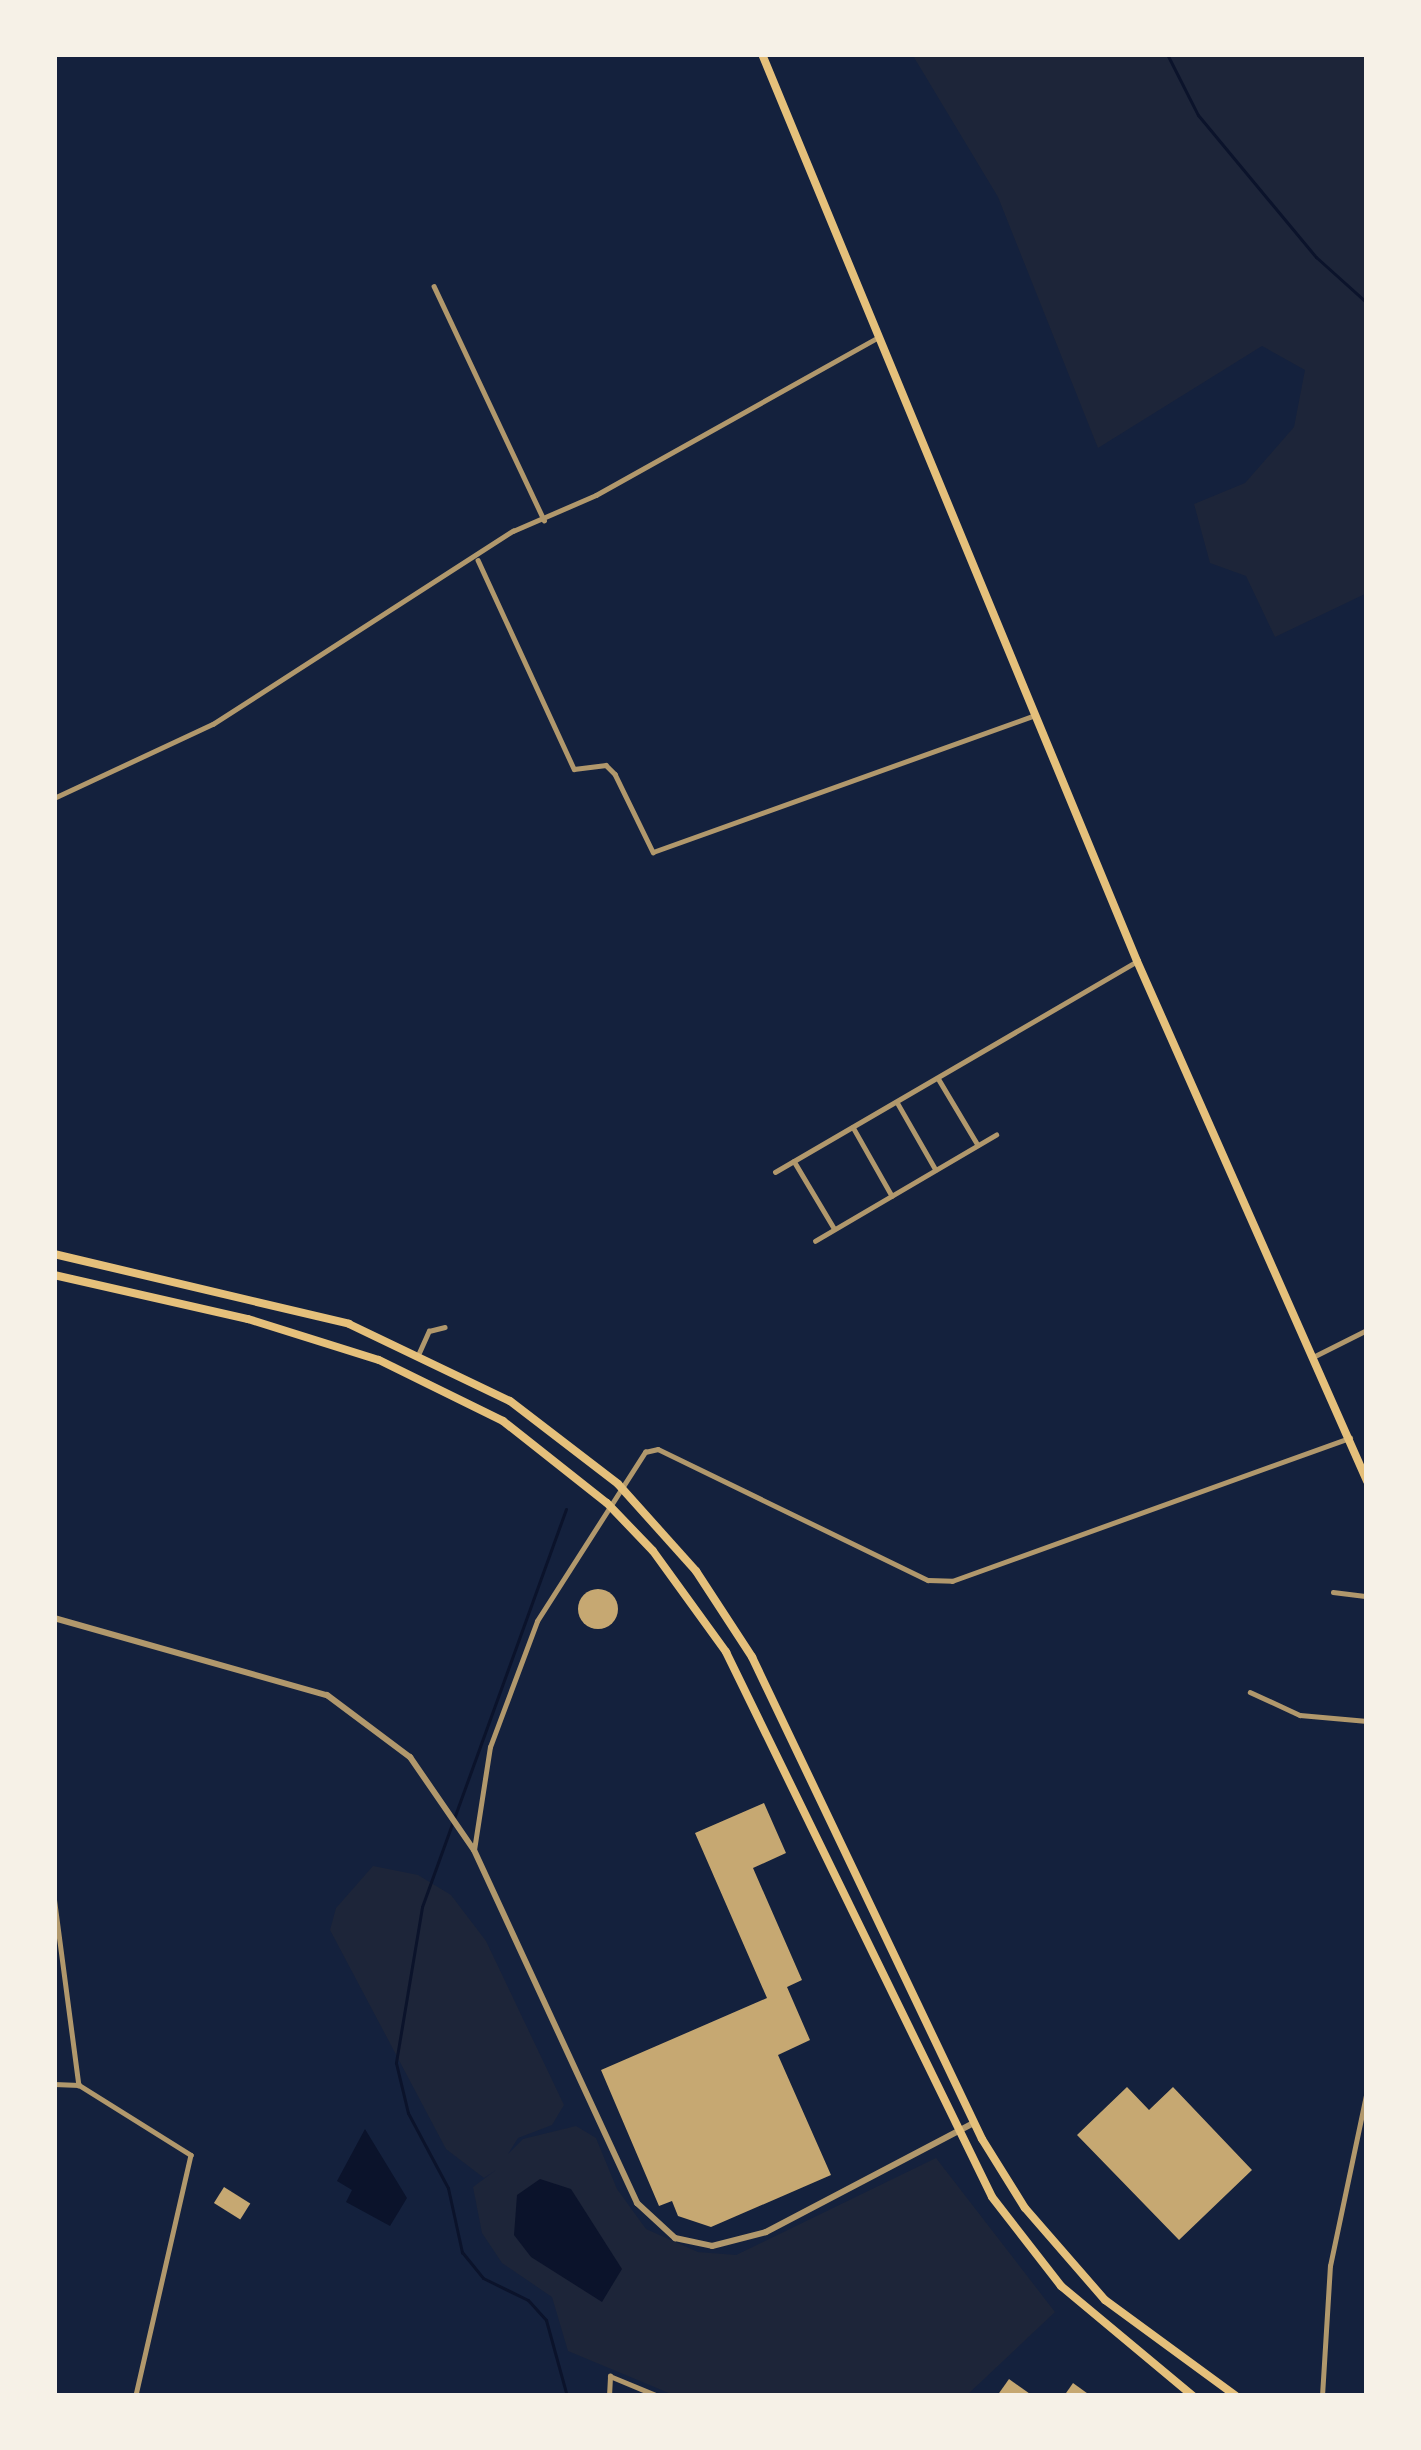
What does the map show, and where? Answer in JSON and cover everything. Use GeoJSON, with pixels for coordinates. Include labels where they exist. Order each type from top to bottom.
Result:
{"type":"FeatureCollection","features":[{"type":"Feature","properties":{"kind":"main road"},"geometry":{"type":"LineString","coordinates":[[762,54],[1137,961],[1350,1438],[1363,1457],[1367,1481]]}},
{"type":"Feature","properties":{"kind":"main road"},"geometry":{"type":"LineString","coordinates":[[54,1254],[257,1299],[419,1354],[510,1400],[619,1484],[728,1616],[834,1821],[974,2123],[1024,2208],[1082,2277],[1161,2346],[1236,2396]]}},
{"type":"Feature","properties":{"kind":"main road"},"geometry":{"type":"LineString","coordinates":[[54,1275],[248,1319],[379,1360],[503,1421],[607,1503],[653,1551],[726,1652],[956,2133],[1012,2226],[1061,2286],[1193,2396]]}},
{"type":"Feature","properties":{"kind":"street"},"geometry":{"type":"LineString","coordinates":[[434,286],[544,520]]}},
{"type":"Feature","properties":{"kind":"street"},"geometry":{"type":"LineString","coordinates":[[54,798],[213,724],[478,560],[513,531],[544,520],[877,338]]}},
{"type":"Feature","properties":{"kind":"street"},"geometry":{"type":"LineString","coordinates":[[478,560],[574,769],[606,766],[615,774],[653,852],[1034,715]]}},
{"type":"Feature","properties":{"kind":"street"},"geometry":{"type":"LineString","coordinates":[[775,1172],[1137,961]]}},
{"type":"Feature","properties":{"kind":"street"},"geometry":{"type":"LineString","coordinates":[[938,1078],[978,1145]]}},
{"type":"Feature","properties":{"kind":"street"},"geometry":{"type":"LineString","coordinates":[[897,1102],[936,1170]]}},
{"type":"Feature","properties":{"kind":"street"},"geometry":{"type":"LineString","coordinates":[[854,1127],[892,1196]]}},
{"type":"Feature","properties":{"kind":"street"},"geometry":{"type":"LineString","coordinates":[[815,1241],[996,1136]]}},
{"type":"Feature","properties":{"kind":"street"},"geometry":{"type":"LineString","coordinates":[[794,1161],[834,1229]]}},
{"type":"Feature","properties":{"kind":"street"},"geometry":{"type":"LineString","coordinates":[[419,1354],[429,1330],[445,1327]]}},
{"type":"Feature","properties":{"kind":"street"},"geometry":{"type":"LineString","coordinates":[[1315,1356],[1367,1330]]}},
{"type":"Feature","properties":{"kind":"street"},"geometry":{"type":"LineString","coordinates":[[474,1850],[490,1747],[537,1622],[619,1484],[645,1452],[658,1449],[928,1580],[952,1581],[1350,1438]]}},
{"type":"Feature","properties":{"kind":"street"},"geometry":{"type":"LineString","coordinates":[[1334,1592],[1367,1596]]}},
{"type":"Feature","properties":{"kind":"street"},"geometry":{"type":"LineString","coordinates":[[54,1618],[327,1695],[370,1721],[429,1777],[464,1829],[637,2204],[675,2238],[712,2246],[766,2232],[974,2123]]}},
{"type":"Feature","properties":{"kind":"street"},"geometry":{"type":"LineString","coordinates":[[1250,1691],[1300,1715],[1367,1721]]}},
{"type":"Feature","properties":{"kind":"street"},"geometry":{"type":"LineString","coordinates":[[54,1896],[79,2085]]}},
{"type":"Feature","properties":{"kind":"street"},"geometry":{"type":"LineString","coordinates":[[54,2084],[79,2085],[191,2155],[136,2396]]}},
{"type":"Feature","properties":{"kind":"street"},"geometry":{"type":"LineString","coordinates":[[1322,2396],[1330,2266],[1367,2091]]}},
{"type":"Feature","properties":{"kind":"street"},"geometry":{"type":"LineString","coordinates":[[609,2396],[610,2375],[658,2396]]}},
{"type":"Feature","properties":{"kind":"shaded area"},"geometry":{"type":"Polygon","coordinates":[[[912,54],[1367,54],[1367,593],[1275,637],[1246,576],[1210,563],[1194,504],[1245,483],[1294,427],[1305,370],[1262,346],[1098,448],[998,197],[912,54]]]}},
{"type":"Feature","properties":{"kind":"shaded area"},"geometry":{"type":"Polygon","coordinates":[[[373,1866],[418,1875],[451,1895],[486,1941],[564,2105],[552,2125],[518,2138],[508,2154],[523,2139],[576,2126],[596,2138],[617,2189],[646,2229],[698,2252],[736,2255],[936,2158],[1055,2312],[966,2396],[676,2396],[568,2351],[552,2297],[502,2263],[482,2233],[473,2187],[496,2170],[484,2178],[446,2149],[330,1930],[336,1908],[373,1866]]]}},
{"type":"Feature","properties":{"kind":"shaded area"},"geometry":{"type":"Polygon","coordinates":[[[365,2129],[407,2198],[390,2226],[346,2202],[352,2190],[337,2181],[365,2129]]]}},
{"type":"Feature","properties":{"kind":"shaded area"},"geometry":{"type":"Polygon","coordinates":[[[540,2179],[571,2189],[622,2269],[602,2302],[531,2257],[514,2235],[517,2195],[540,2179]]]}},
{"type":"Feature","properties":{"kind":"building"},"geometry":{"type":"Polygon","coordinates":[[[598,1589],[612,1595],[618,1609],[612,1623],[598,1629],[584,1623],[578,1609],[584,1595],[598,1589]]]}},
{"type":"Feature","properties":{"kind":"building"},"geometry":{"type":"Polygon","coordinates":[[[764,1803],[786,1853],[753,1868],[802,1980],[787,1987],[810,2040],[778,2055],[831,2175],[711,2227],[678,2216],[672,2201],[659,2206],[601,2070],[767,1998],[695,1833],[764,1803]]]}},
{"type":"Feature","properties":{"kind":"building"},"geometry":{"type":"Polygon","coordinates":[[[1127,2087],[1149,2110],[1173,2087],[1252,2170],[1179,2240],[1077,2135],[1127,2087]]]}},
{"type":"Feature","properties":{"kind":"building"},"geometry":{"type":"Polygon","coordinates":[[[224,2187],[250,2203],[240,2220],[214,2203],[224,2187]]]}},
{"type":"Feature","properties":{"kind":"building"},"geometry":{"type":"Polygon","coordinates":[[[1009,2379],[1033,2396],[997,2396],[1009,2379]]]}},
{"type":"Feature","properties":{"kind":"building"},"geometry":{"type":"Polygon","coordinates":[[[1073,2383],[1091,2396],[1064,2396],[1073,2383]]]}},
{"type":"Feature","properties":{"kind":"waterway"},"geometry":{"type":"LineString","coordinates":[[1167,54],[1198,115],[1316,257],[1367,303]]}},
{"type":"Feature","properties":{"kind":"waterway"},"geometry":{"type":"LineString","coordinates":[[566,1509],[422,1907],[396,2063],[408,2113],[448,2188],[462,2252],[483,2278],[528,2300],[546,2320],[567,2396]]}}]}
